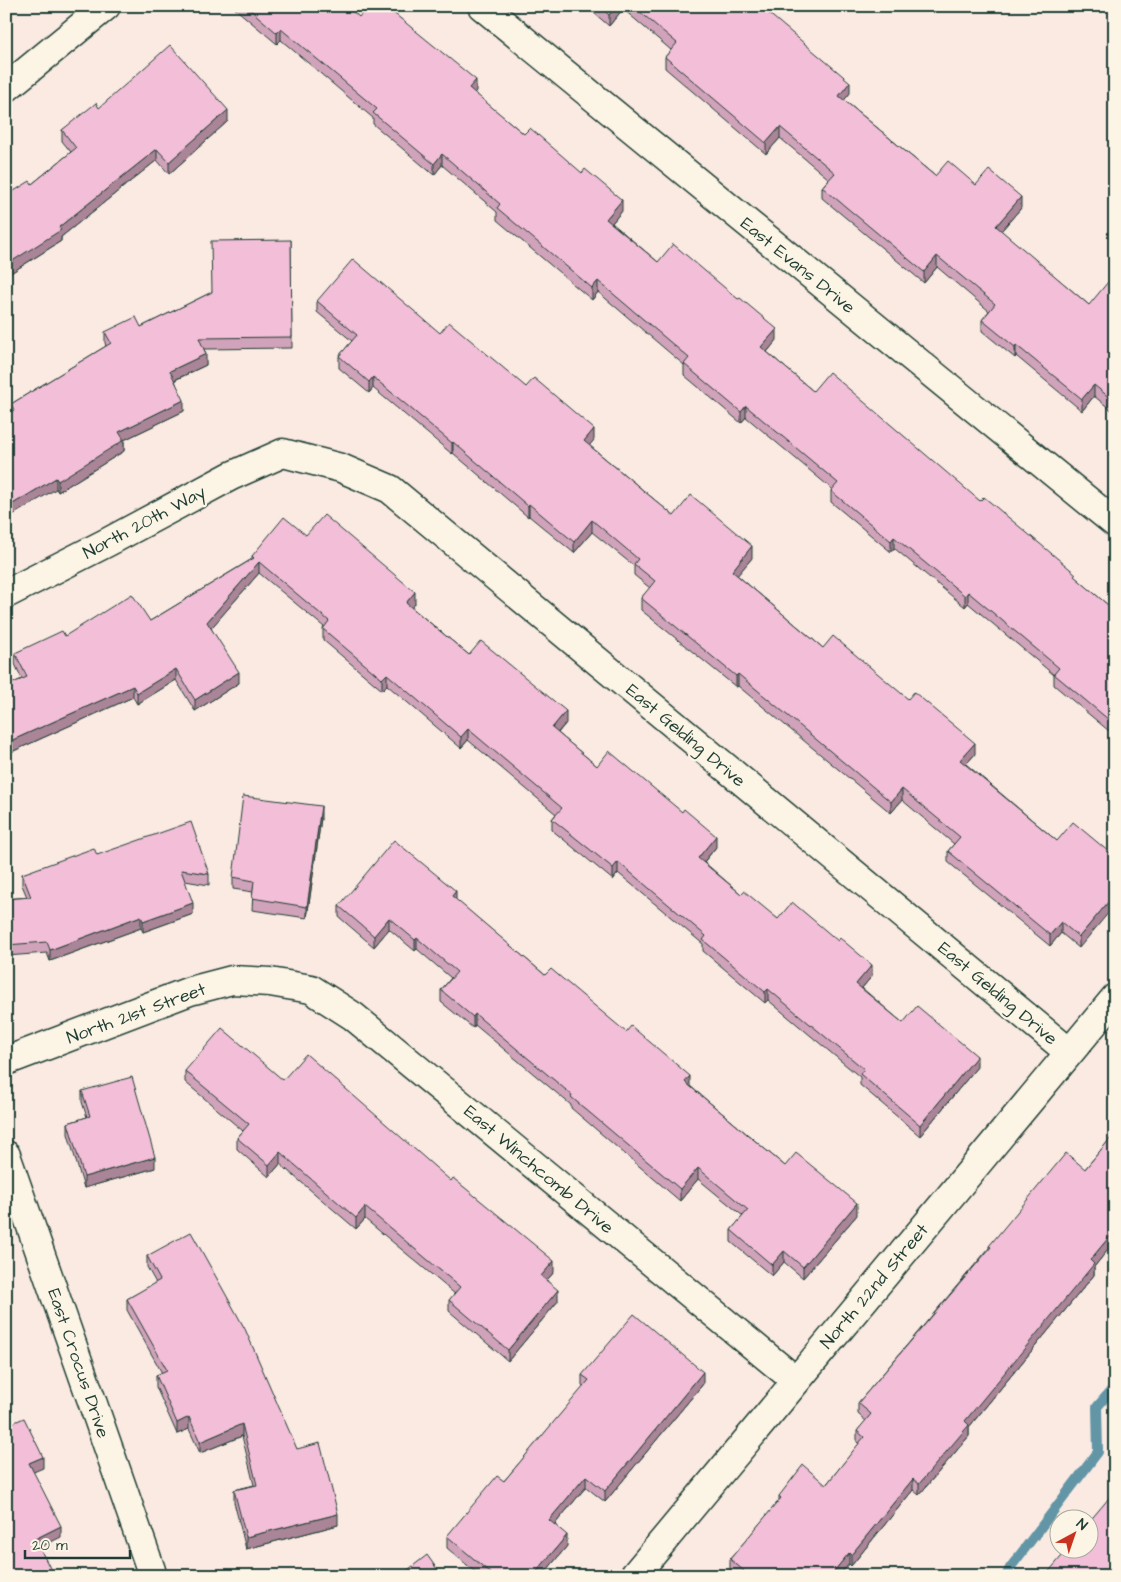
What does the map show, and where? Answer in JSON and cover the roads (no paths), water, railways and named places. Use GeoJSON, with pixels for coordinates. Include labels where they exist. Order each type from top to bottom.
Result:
{"type":"FeatureCollection","features":[{"type":"Feature","properties":{"kind":"street"},"geometry":{"type":"LineString","coordinates":[[6,88],[106,6]]}},
{"type":"Feature","properties":{"kind":"street","name":"East Evans Drive"},"geometry":{"type":"LineString","coordinates":[[482,6],[1115,523]]}},
{"type":"Feature","properties":{"kind":"street","name":"North 20th Way"},"geometry":{"type":"LineString","coordinates":[[6,594],[100,547],[231,476],[283,453]]}},
{"type":"Feature","properties":{"kind":"street","name":"East Gelding Drive"},"geometry":{"type":"LineString","coordinates":[[283,453],[341,468],[390,489],[1069,1052]]}},
{"type":"Feature","properties":{"kind":"street","name":"North 21st Street"},"geometry":{"type":"LineString","coordinates":[[6,1060],[190,991],[232,980],[270,982]]}},
{"type":"Feature","properties":{"kind":"street","name":"East Winchcomb Drive"},"geometry":{"type":"LineString","coordinates":[[270,982],[311,989],[353,1016],[795,1380]]}},
{"type":"Feature","properties":{"kind":"street","name":"North 22nd Street"},"geometry":{"type":"LineString","coordinates":[[634,1576],[795,1380],[1115,998]]}},
{"type":"Feature","properties":{"kind":"street","name":"East Crocus Drive"},"geometry":{"type":"LineString","coordinates":[[6,1156],[151,1570]]}},
{"type":"Feature","properties":{"kind":"waterway"},"geometry":{"type":"LineString","coordinates":[[1006,1576],[1010,1568],[1098,1452],[1097,1407],[1115,1386]]}}]}
